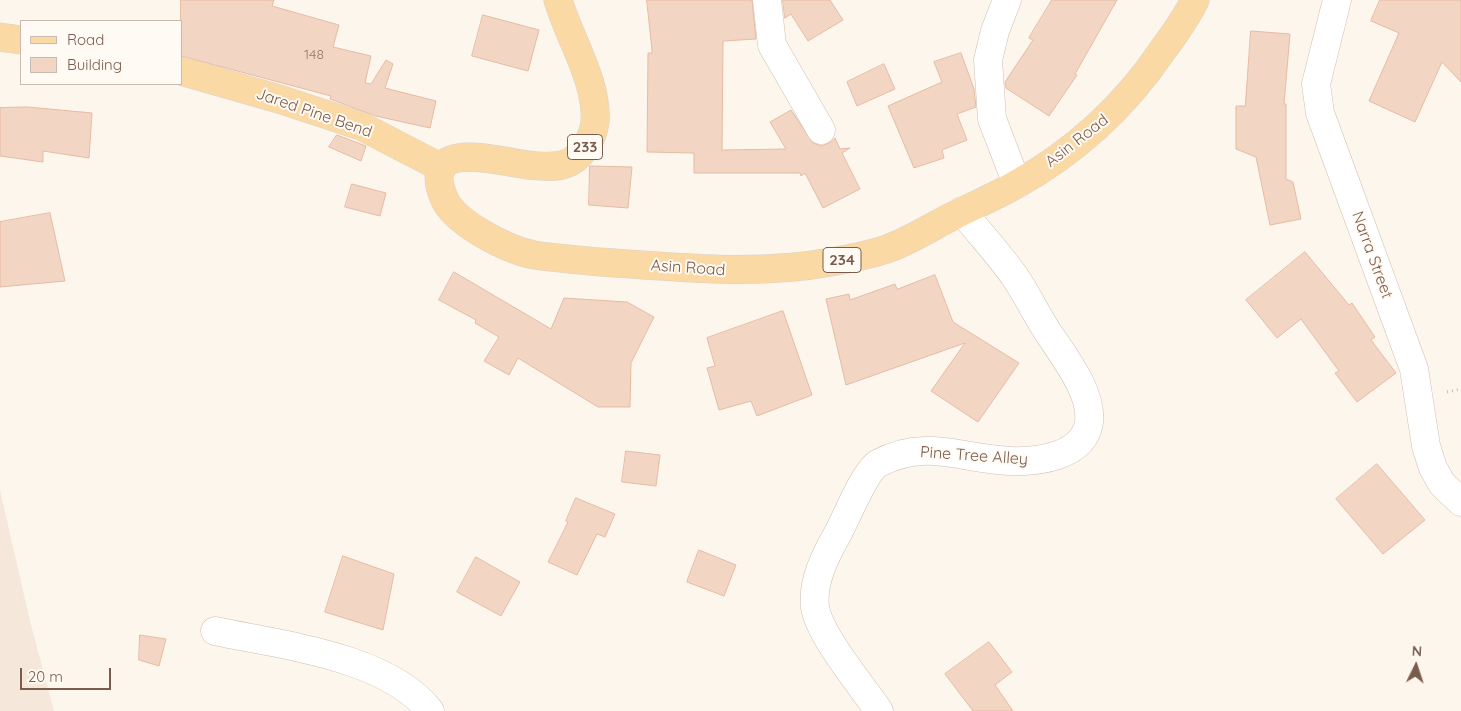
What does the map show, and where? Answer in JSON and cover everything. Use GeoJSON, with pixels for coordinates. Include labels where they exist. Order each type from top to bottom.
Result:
{"type":"FeatureCollection","features":[{"type":"Feature","properties":{"kind":"main road","name":"233"},"geometry":{"type":"LineString","coordinates":[[442,168],[460,157],[477,156],[527,165],[548,166],[565,164],[579,156],[590,141],[595,123],[594,102],[589,81],[558,0]]}},
{"type":"Feature","properties":{"kind":"main road","name":"Asin Road"},"geometry":{"type":"LineString","coordinates":[[442,168],[439,178],[443,197],[452,212],[465,224],[531,254],[589,261],[741,271],[830,262],[885,250],[1017,184],[1070,150],[1125,100],[1167,45],[1195,0]]}},
{"type":"Feature","properties":{"kind":"main road"},"geometry":{"type":"LineString","coordinates":[[0,37],[20,40]]}},
{"type":"Feature","properties":{"kind":"main road","name":"Jared Pine Bend"},"geometry":{"type":"LineString","coordinates":[[182,71],[279,99],[361,126],[442,168]]}},
{"type":"Feature","properties":{"kind":"street"},"geometry":{"type":"LineString","coordinates":[[767,0],[772,45],[821,130]]}},
{"type":"Feature","properties":{"kind":"street"},"geometry":{"type":"LineString","coordinates":[[1007,0],[995,31],[988,60],[992,119],[1017,184]]}},
{"type":"Feature","properties":{"kind":"street","name":"Narra Street"},"geometry":{"type":"LineString","coordinates":[[1337,0],[1316,84],[1320,113],[1414,369],[1426,446],[1433,468],[1442,484],[1461,502]]}},
{"type":"Feature","properties":{"kind":"street","name":"Pine Tree Alley"},"geometry":{"type":"LineString","coordinates":[[879,711],[820,626],[815,607],[816,582],[828,551],[860,487],[876,464],[902,453],[928,449],[1009,461],[1040,461],[1068,451],[1082,439],[1089,422],[1086,400],[1076,374],[1015,276],[962,211]]}},
{"type":"Feature","properties":{"kind":"street"},"geometry":{"type":"LineString","coordinates":[[215,631],[351,660],[397,683],[423,703],[430,711]]}},
{"type":"Feature","properties":{"kind":"shaded area"},"geometry":{"type":"Polygon","coordinates":[[[0,490],[30,621],[54,711],[0,711],[0,490]]]}},
{"type":"Feature","properties":{"kind":"building"},"geometry":{"type":"Polygon","coordinates":[[[181,0],[274,0],[272,6],[339,25],[333,47],[371,56],[365,83],[371,84],[386,60],[393,64],[385,88],[436,101],[430,128],[376,116],[330,99],[331,96],[182,56],[181,0]]]}},
{"type":"Feature","properties":{"kind":"building"},"geometry":{"type":"Polygon","coordinates":[[[647,0],[752,0],[756,39],[723,41],[722,150],[786,149],[770,122],[791,110],[813,143],[821,146],[835,138],[840,149],[850,148],[842,153],[860,189],[823,208],[805,173],[801,176],[800,173],[694,173],[694,153],[647,152],[648,53],[652,53],[647,0]]]}},
{"type":"Feature","properties":{"kind":"building"},"geometry":{"type":"Polygon","coordinates":[[[783,0],[830,0],[843,20],[808,41],[791,14],[785,18],[783,0]]]}},
{"type":"Feature","properties":{"kind":"building"},"geometry":{"type":"Polygon","coordinates":[[[1052,0],[1117,0],[1075,74],[1077,75],[1049,116],[1006,88],[1005,82],[1033,40],[1029,38],[1052,0]]]}},
{"type":"Feature","properties":{"kind":"building"},"geometry":{"type":"Polygon","coordinates":[[[1380,0],[1461,0],[1461,82],[1442,62],[1415,122],[1369,101],[1399,33],[1371,21],[1380,0]]]}},
{"type":"Feature","properties":{"kind":"building"},"geometry":{"type":"Polygon","coordinates":[[[483,15],[539,30],[528,71],[472,56],[483,15]]]}},
{"type":"Feature","properties":{"kind":"building"},"geometry":{"type":"Polygon","coordinates":[[[1251,31],[1290,34],[1284,104],[1286,104],[1286,179],[1293,182],[1301,219],[1270,225],[1256,157],[1236,149],[1236,106],[1245,106],[1251,31]]]}},
{"type":"Feature","properties":{"kind":"building"},"geometry":{"type":"Polygon","coordinates":[[[961,53],[974,89],[976,107],[957,114],[967,140],[942,150],[944,158],[914,168],[888,106],[942,82],[934,62],[961,53]]]}},
{"type":"Feature","properties":{"kind":"building"},"geometry":{"type":"Polygon","coordinates":[[[884,64],[895,89],[857,106],[847,82],[884,64]]]}},
{"type":"Feature","properties":{"kind":"building"},"geometry":{"type":"Polygon","coordinates":[[[28,107],[92,113],[89,158],[43,151],[43,162],[0,156],[0,108],[28,107]]]}},
{"type":"Feature","properties":{"kind":"building"},"geometry":{"type":"Polygon","coordinates":[[[337,135],[366,146],[361,161],[329,147],[337,135]]]}},
{"type":"Feature","properties":{"kind":"building"},"geometry":{"type":"Polygon","coordinates":[[[590,166],[632,167],[628,208],[589,205],[590,166]]]}},
{"type":"Feature","properties":{"kind":"building"},"geometry":{"type":"Polygon","coordinates":[[[352,184],[386,193],[380,216],[345,207],[352,184]]]}},
{"type":"Feature","properties":{"kind":"building"},"geometry":{"type":"Polygon","coordinates":[[[50,213],[65,281],[0,287],[0,222],[50,213]]]}},
{"type":"Feature","properties":{"kind":"building"},"geometry":{"type":"Polygon","coordinates":[[[1305,252],[1349,305],[1352,303],[1375,337],[1371,340],[1396,373],[1357,402],[1335,373],[1339,371],[1301,319],[1277,338],[1246,300],[1305,252]]]}},
{"type":"Feature","properties":{"kind":"building"},"geometry":{"type":"Polygon","coordinates":[[[454,272],[551,329],[564,298],[627,302],[654,317],[631,363],[630,407],[598,407],[518,358],[509,375],[484,361],[499,337],[475,323],[476,320],[439,300],[454,272]]]}},
{"type":"Feature","properties":{"kind":"building"},"geometry":{"type":"Polygon","coordinates":[[[935,275],[953,322],[1019,363],[978,422],[931,391],[965,343],[846,385],[826,299],[849,294],[850,300],[895,284],[897,289],[935,275]]]}},
{"type":"Feature","properties":{"kind":"building"},"geometry":{"type":"Polygon","coordinates":[[[783,311],[812,395],[757,416],[751,401],[719,410],[707,368],[715,366],[707,338],[783,311]]]}},
{"type":"Feature","properties":{"kind":"building"},"geometry":{"type":"Polygon","coordinates":[[[626,451],[660,455],[656,486],[622,482],[626,451]]]}},
{"type":"Feature","properties":{"kind":"building"},"geometry":{"type":"Polygon","coordinates":[[[1377,464],[1425,520],[1383,554],[1336,499],[1377,464]]]}},
{"type":"Feature","properties":{"kind":"building"},"geometry":{"type":"Polygon","coordinates":[[[576,498],[615,514],[605,537],[597,534],[577,575],[548,562],[568,522],[566,521],[576,498]]]}},
{"type":"Feature","properties":{"kind":"building"},"geometry":{"type":"Polygon","coordinates":[[[699,550],[736,565],[724,596],[687,582],[699,550]]]}},
{"type":"Feature","properties":{"kind":"building"},"geometry":{"type":"Polygon","coordinates":[[[343,556],[394,574],[383,630],[325,612],[343,556]]]}},
{"type":"Feature","properties":{"kind":"building"},"geometry":{"type":"Polygon","coordinates":[[[476,557],[520,582],[501,616],[457,592],[476,557]]]}},
{"type":"Feature","properties":{"kind":"building"},"geometry":{"type":"Polygon","coordinates":[[[140,635],[166,639],[159,666],[139,660],[140,635]]]}},
{"type":"Feature","properties":{"kind":"building"},"geometry":{"type":"Polygon","coordinates":[[[989,642],[1012,672],[995,685],[1013,711],[973,711],[945,674],[989,642]]]}}]}
